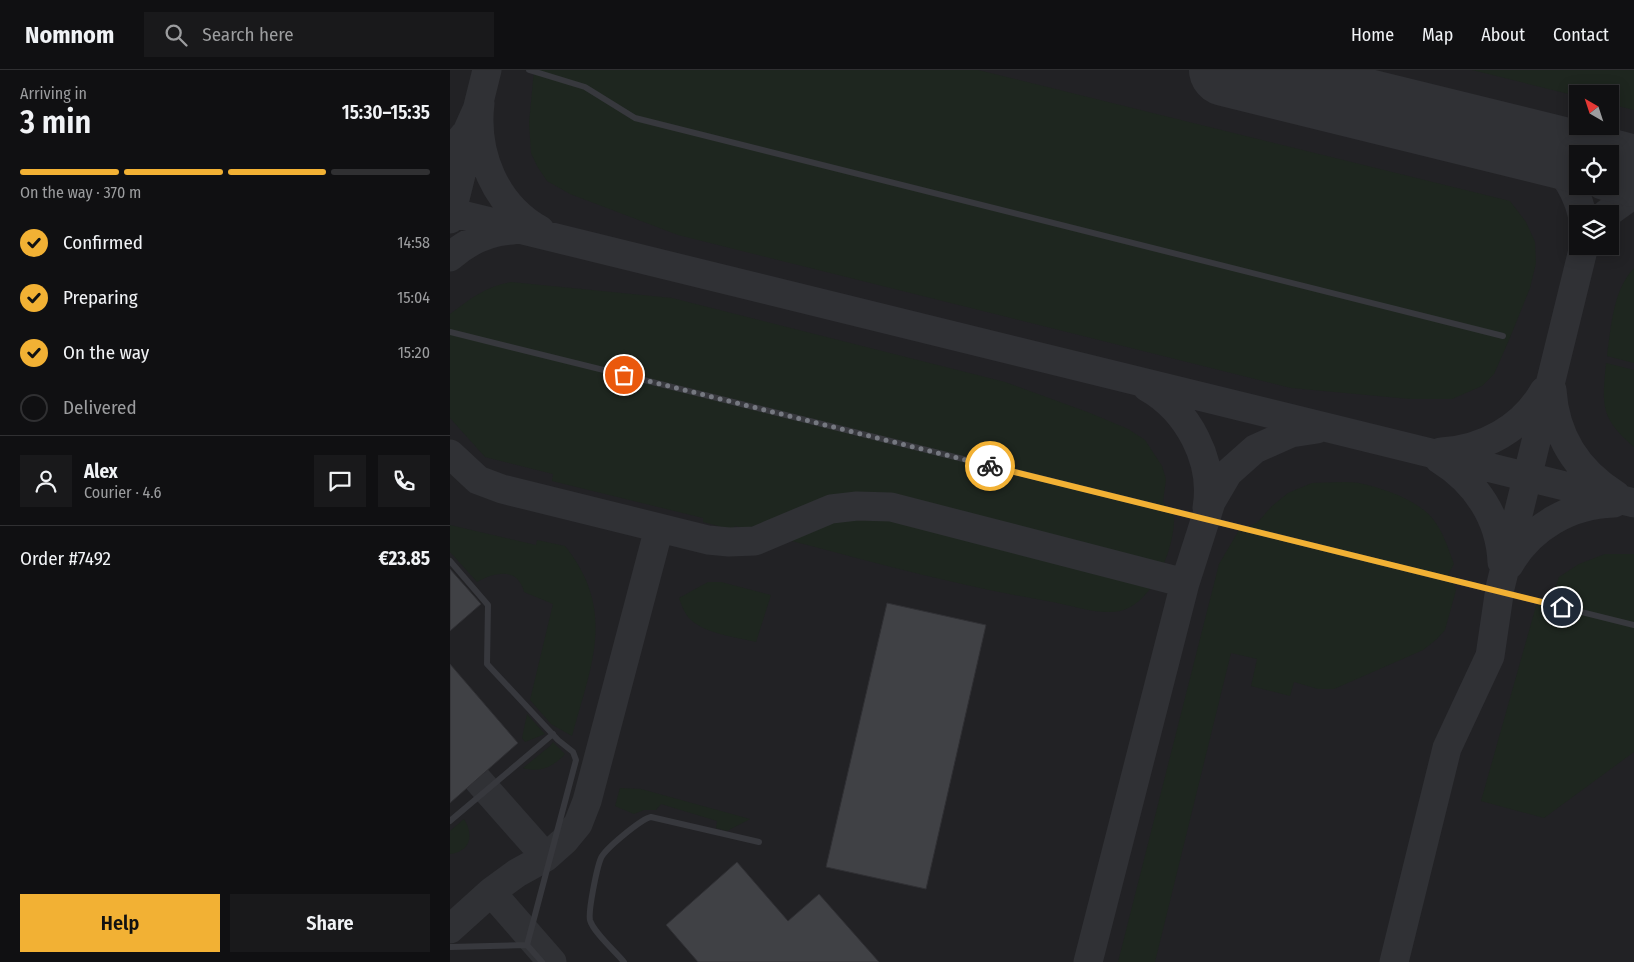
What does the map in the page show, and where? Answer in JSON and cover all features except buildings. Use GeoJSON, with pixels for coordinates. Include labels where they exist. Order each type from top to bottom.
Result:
{"type":"FeatureCollection","features":[{"type":"Feature","properties":{"kind":"lane"},"geometry":{"type":"LineString","coordinates":[[529,70],[585,87],[635,118],[1503,336]]}},
{"type":"Feature","properties":{"kind":"lane"},"geometry":{"type":"LineString","coordinates":[[450,332],[1634,625]]}},
{"type":"Feature","properties":{"kind":"lane"},"geometry":{"type":"LineString","coordinates":[[450,561],[488,605],[487,664],[553,734],[573,752],[576,760],[527,944]]}},
{"type":"Feature","properties":{"kind":"lane"},"geometry":{"type":"LineString","coordinates":[[450,821],[553,734]]}},
{"type":"Feature","properties":{"kind":"lane"},"geometry":{"type":"LineString","coordinates":[[624,962],[595,928],[590,918],[600,860],[607,851],[642,821],[651,817],[759,842]]}},
{"type":"Feature","properties":{"kind":"lane"},"geometry":{"type":"LineString","coordinates":[[450,947],[527,944]]}},
{"type":"Feature","properties":{"kind":"lane"},"geometry":{"type":"LineString","coordinates":[[527,944],[542,962]]}},
{"type":"Feature","properties":{"kind":"shaded area"},"geometry":{"type":"Polygon","coordinates":[[[450,70],[1634,70],[1634,962],[450,962],[450,70]]]}},
{"type":"Feature","properties":{"kind":"shaded area"},"geometry":{"type":"Polygon","coordinates":[[[534,70],[978,70],[1510,201],[1526,222],[1535,242],[1536,263],[1530,288],[1509,340],[1494,374],[1482,386],[1452,399],[1410,399],[1291,388],[678,235],[570,194],[547,181],[531,153],[529,123],[534,70]]]}},
{"type":"Feature","properties":{"kind":"shaded area"},"geometry":{"type":"Polygon","coordinates":[[[1472,70],[1634,70],[1634,110],[1619,106],[1619,85],[1569,85],[1569,94],[1472,70]]]}},
{"type":"Feature","properties":{"kind":"shaded area"},"geometry":{"type":"Polygon","coordinates":[[[1634,268],[1634,363],[1607,356],[1617,298],[1621,287],[1634,268]]]}},
{"type":"Feature","properties":{"kind":"shaded area"},"geometry":{"type":"Polygon","coordinates":[[[511,282],[672,298],[1005,382],[1090,413],[1128,429],[1145,440],[1162,466],[1166,479],[1163,502],[1174,514],[1174,527],[1167,556],[1153,585],[1132,606],[1112,612],[1086,610],[933,577],[735,526],[733,530],[703,522],[703,518],[552,481],[553,474],[485,457],[450,418],[450,314],[471,298],[486,290],[511,282]]]}},
{"type":"Feature","properties":{"kind":"shaded area"},"geometry":{"type":"Polygon","coordinates":[[[1606,363],[1634,370],[1634,447],[1615,428],[1606,410],[1604,390],[1606,363]]]}},
{"type":"Feature","properties":{"kind":"shaded area"},"geometry":{"type":"Polygon","coordinates":[[[1353,482],[1378,488],[1398,495],[1417,505],[1432,518],[1442,534],[1454,564],[1449,573],[1456,590],[1445,630],[1423,650],[1334,689],[1318,689],[1294,682],[1290,696],[1251,686],[1257,659],[1231,653],[1155,962],[1118,962],[1219,564],[1239,530],[1257,523],[1272,506],[1288,493],[1312,483],[1353,482]]]}},
{"type":"Feature","properties":{"kind":"shaded area"},"geometry":{"type":"Polygon","coordinates":[[[450,525],[536,545],[537,540],[565,546],[581,570],[591,593],[595,616],[595,639],[592,662],[572,736],[551,724],[530,700],[553,604],[524,592],[517,578],[511,575],[498,574],[477,582],[450,552],[450,525]]]}},
{"type":"Feature","properties":{"kind":"shaded area"},"geometry":{"type":"Polygon","coordinates":[[[1605,554],[1634,554],[1634,752],[1544,818],[1481,801],[1536,606],[1552,599],[1559,577],[1579,564],[1605,554]]]}},
{"type":"Feature","properties":{"kind":"shaded area"},"geometry":{"type":"Polygon","coordinates":[[[708,582],[721,582],[771,595],[756,642],[712,632],[696,624],[688,617],[679,598],[708,582]]]}},
{"type":"Feature","properties":{"kind":"shaded area"},"geometry":{"type":"Polygon","coordinates":[[[527,714],[545,734],[525,742],[522,738],[527,714]]]}},
{"type":"Feature","properties":{"kind":"shaded area"},"geometry":{"type":"Polygon","coordinates":[[[553,742],[565,754],[560,759],[546,768],[535,770],[523,768],[550,746],[553,742]]]}},
{"type":"Feature","properties":{"kind":"shaded area"},"geometry":{"type":"Polygon","coordinates":[[[620,788],[641,789],[750,819],[727,831],[716,828],[717,821],[661,804],[656,810],[644,810],[634,814],[615,806],[620,788]]]}},
{"type":"Feature","properties":{"kind":"shaded area"},"geometry":{"type":"Polygon","coordinates":[[[464,819],[469,831],[469,841],[462,850],[450,854],[450,831],[464,819]]]}},
{"type":"Feature","properties":{"kind":"taxiway"},"geometry":{"type":"LineString","coordinates":[[450,219],[487,70]]}},
{"type":"Feature","properties":{"kind":"taxiway"},"geometry":{"type":"LineString","coordinates":[[450,152],[467,132],[480,103],[479,122],[481,140],[484,159],[491,176],[511,207],[540,230]]}},
{"type":"Feature","properties":{"kind":"taxiway"},"geometry":{"type":"LineString","coordinates":[[1525,144],[1545,156],[1562,172],[1580,205]]}},
{"type":"Feature","properties":{"kind":"taxiway"},"geometry":{"type":"LineString","coordinates":[[1619,205],[1634,194]]}},
{"type":"Feature","properties":{"kind":"taxiway"},"geometry":{"type":"LineString","coordinates":[[450,212],[1634,503]]}},
{"type":"Feature","properties":{"kind":"taxiway"},"geometry":{"type":"LineString","coordinates":[[450,257],[464,246],[479,238],[496,232],[513,230]]}},
{"type":"Feature","properties":{"kind":"taxiway"},"geometry":{"type":"LineString","coordinates":[[1394,962],[1447,748],[1490,656],[1500,588],[1582,255]]}},
{"type":"Feature","properties":{"kind":"taxiway"},"geometry":{"type":"LineString","coordinates":[[1147,387],[1175,409],[1195,438],[1207,472],[1207,508]]}},
{"type":"Feature","properties":{"kind":"taxiway"},"geometry":{"type":"LineString","coordinates":[[1552,390],[1558,422],[1570,451],[1590,475],[1616,495]]}},
{"type":"Feature","properties":{"kind":"taxiway"},"geometry":{"type":"LineString","coordinates":[[1441,452],[1472,447],[1500,435],[1525,416],[1544,391]]}},
{"type":"Feature","properties":{"kind":"taxiway"},"geometry":{"type":"LineString","coordinates":[[1088,962],[1185,583],[1211,502],[1228,473],[1255,449],[1291,433],[1317,429]]}},
{"type":"Feature","properties":{"kind":"taxiway"},"geometry":{"type":"LineString","coordinates":[[450,454],[478,480],[502,489],[708,540],[729,542],[755,541],[831,509],[857,506],[891,507],[1185,583]]}},
{"type":"Feature","properties":{"kind":"taxiway"},"geometry":{"type":"LineString","coordinates":[[1439,459],[1464,479],[1484,503],[1497,531],[1502,562]]}},
{"type":"Feature","properties":{"kind":"taxiway"},"geometry":{"type":"LineString","coordinates":[[1509,565],[1528,539],[1553,520],[1582,508],[1614,503]]}},
{"type":"Feature","properties":{"kind":"taxiway"},"geometry":{"type":"LineString","coordinates":[[450,929],[491,892],[517,873],[546,857],[564,841],[578,824],[587,801],[659,528]]}},
{"type":"Feature","properties":{"kind":"taxiway"},"geometry":{"type":"LineString","coordinates":[[477,779],[546,857]]}},
{"type":"Feature","properties":{"kind":"taxiway"},"geometry":{"type":"LineString","coordinates":[[491,892],[552,962]]}},
{"type":"Feature","properties":{"kind":"runway"},"geometry":{"type":"LineString","coordinates":[[1225,70],[1569,155]]}},
{"type":"Feature","properties":{"kind":"runway"},"geometry":{"type":"LineString","coordinates":[[1619,167],[1634,171]]}},
{"type":"Feature","properties":{"kind":"way so far"},"geometry":{"type":"LineString","coordinates":[[624,375],[990,466]]}},
{"type":"Feature","properties":{"kind":"route"},"geometry":{"type":"LineString","coordinates":[[990,466],[1562,607]]}}]}
